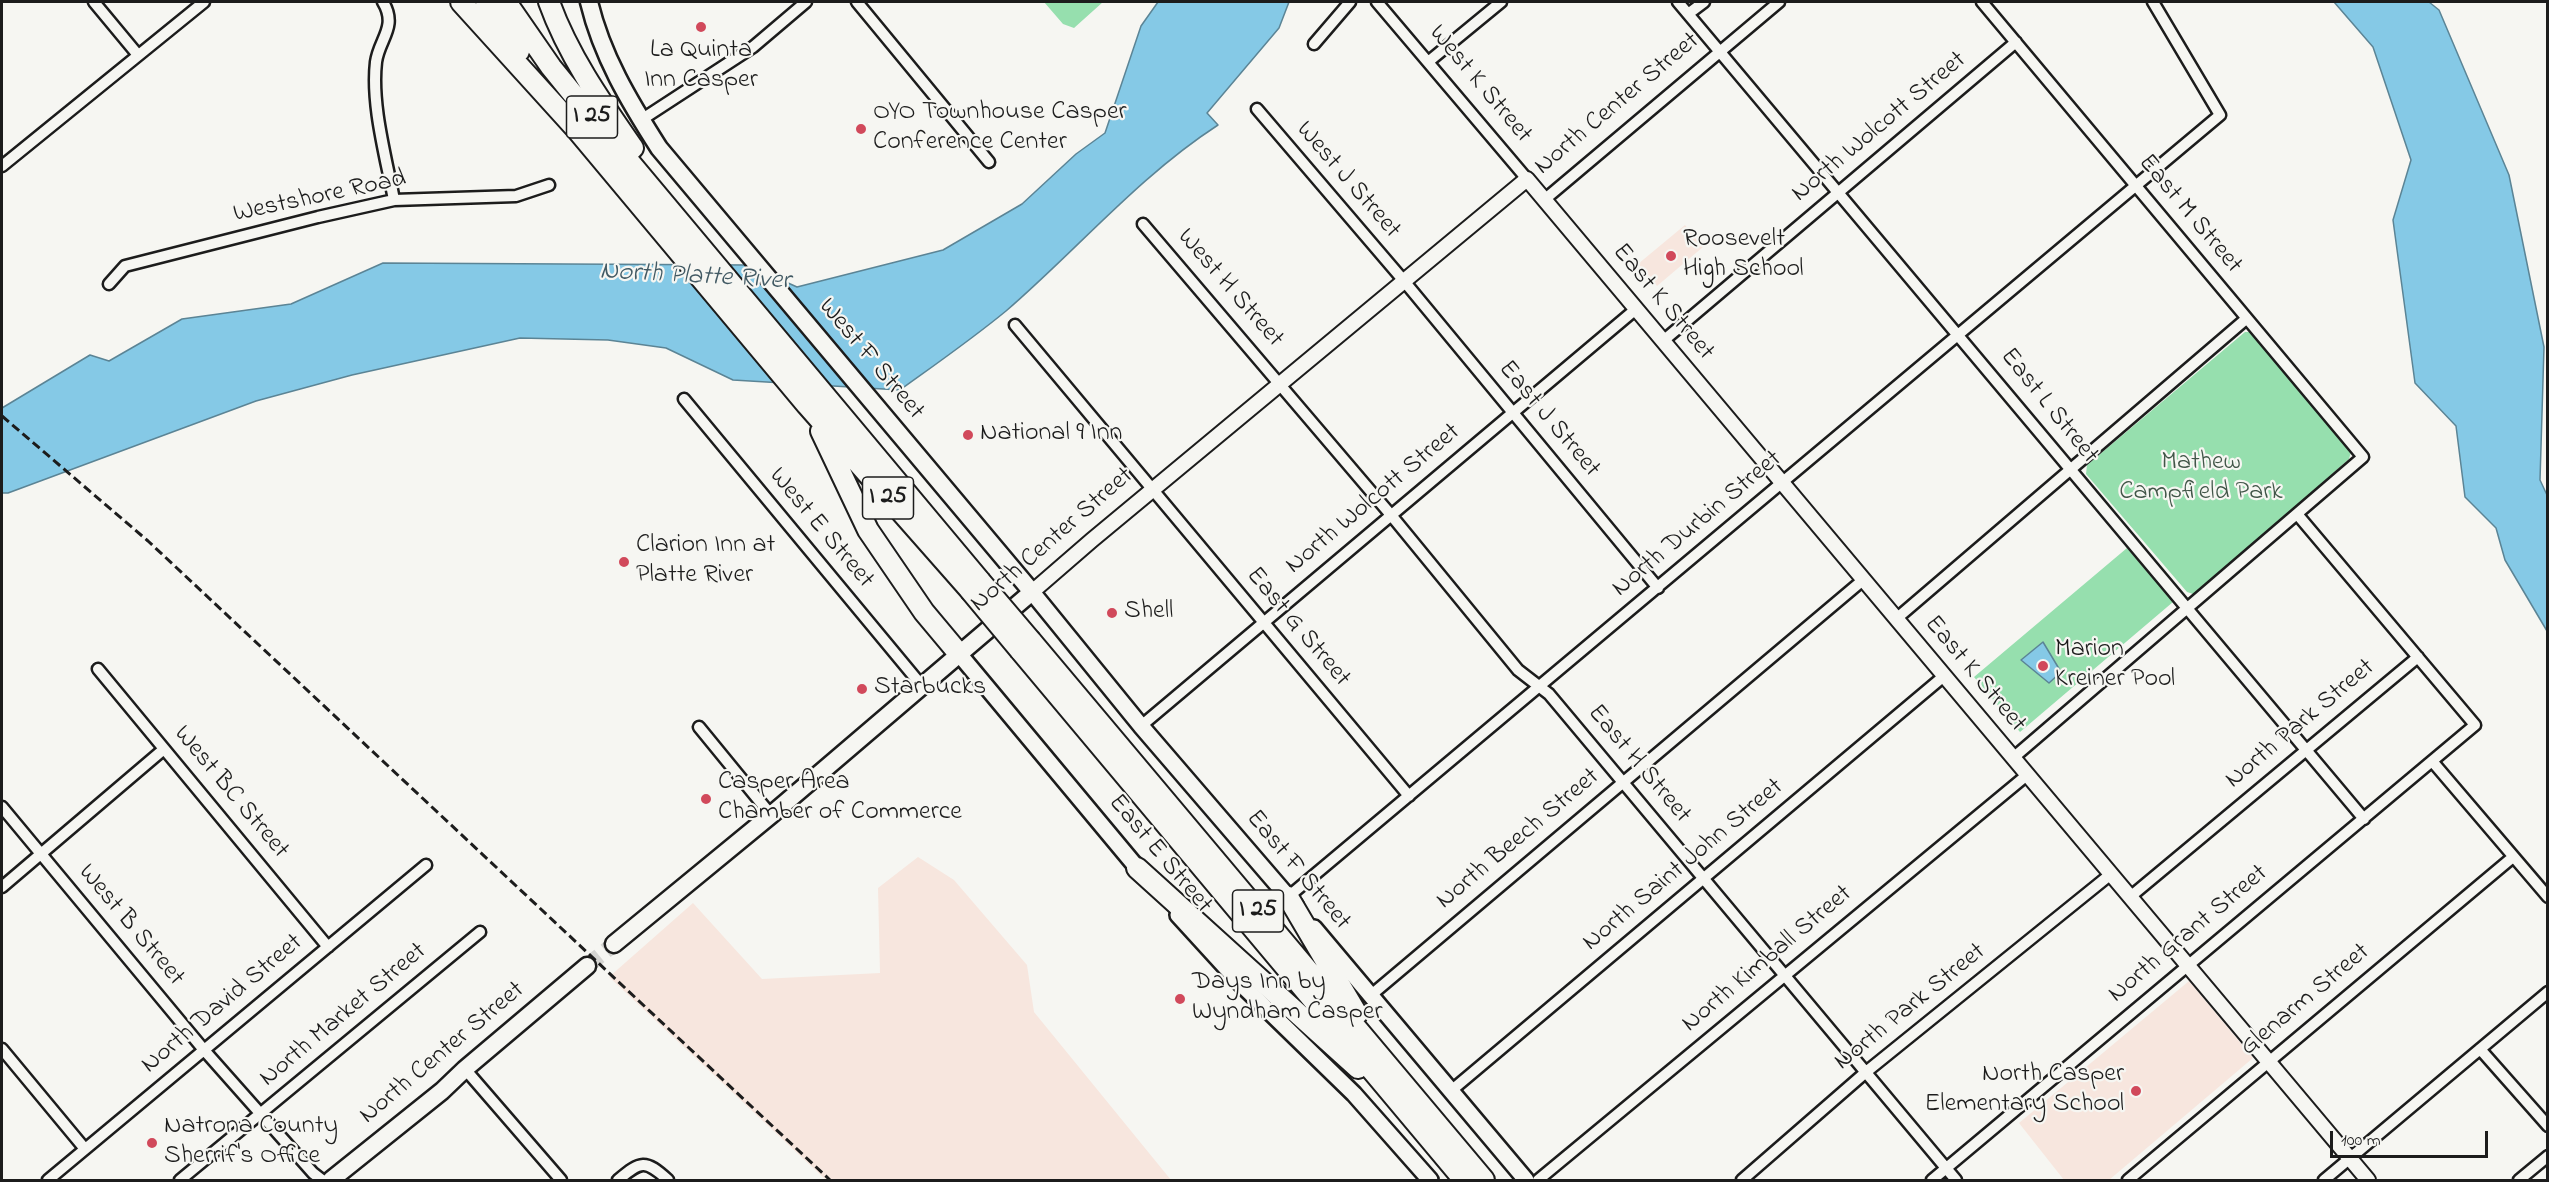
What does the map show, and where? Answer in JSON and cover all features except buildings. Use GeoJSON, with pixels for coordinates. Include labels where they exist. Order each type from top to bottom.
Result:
{"type":"FeatureCollection","features":[{"type":"Feature","properties":{"kind":"highway"},"geometry":{"type":"LineString","coordinates":[[461,2],[578,131]]}},
{"type":"Feature","properties":{"kind":"highway","name":"I 25"},"geometry":{"type":"LineString","coordinates":[[486,2],[578,131],[677,250],[807,405],[975,586]]}},
{"type":"Feature","properties":{"kind":"highway","name":"I 25"},"geometry":{"type":"LineString","coordinates":[[506,2],[551,67],[834,407],[975,586],[1415,1109],[1484,1180]]}},
{"type":"Feature","properties":{"kind":"highway"},"geometry":{"type":"LineString","coordinates":[[549,2],[571,52],[588,81],[686,228]]}},
{"type":"Feature","properties":{"kind":"highway"},"geometry":{"type":"LineString","coordinates":[[807,405],[868,530],[924,612],[960,655]]}},
{"type":"Feature","properties":{"kind":"highway"},"geometry":{"type":"LineString","coordinates":[[1137,868],[1415,1109]]}},
{"type":"Feature","properties":{"kind":"highway"},"geometry":{"type":"LineString","coordinates":[[1288,897],[1415,1109]]}},
{"type":"Feature","properties":{"kind":"highway","name":"I 25"},"geometry":{"type":"LineString","coordinates":[[1415,1109],[1464,1180]]}},
{"type":"Feature","properties":{"kind":"main road","name":"West F Street"},"geometry":{"type":"LineString","coordinates":[[589,2],[609,62],[659,148],[1032,592]]}},
{"type":"Feature","properties":{"kind":"main road","name":"North Center Street"},"geometry":{"type":"LineString","coordinates":[[614,944],[771,815],[1032,592]]}},
{"type":"Feature","properties":{"kind":"main road","name":"East F Street"},"geometry":{"type":"LineString","coordinates":[[1032,592],[1141,726],[1526,1180]]}},
{"type":"Feature","properties":{"kind":"main road","name":"East E Street"},"geometry":{"type":"LineString","coordinates":[[960,655],[1137,868],[1221,963],[1354,1094],[1430,1180]]}},
{"type":"Feature","properties":{"kind":"main road","name":"North Center Street"},"geometry":{"type":"LineString","coordinates":[[331,1180],[442,1091],[587,966]]}},
{"type":"Feature","properties":{"kind":"street"},"geometry":{"type":"LineString","coordinates":[[94,2],[138,55]]}},
{"type":"Feature","properties":{"kind":"street"},"geometry":{"type":"LineString","coordinates":[[2,166],[204,2]]}},
{"type":"Feature","properties":{"kind":"street"},"geometry":{"type":"LineString","coordinates":[[383,2],[388,10],[388,33],[376,59],[374,88],[394,200]]}},
{"type":"Feature","properties":{"kind":"street"},"geometry":{"type":"LineString","coordinates":[[641,120],[753,47],[806,2]]}},
{"type":"Feature","properties":{"kind":"street"},"geometry":{"type":"LineString","coordinates":[[857,2],[989,162]]}},
{"type":"Feature","properties":{"kind":"street"},"geometry":{"type":"LineString","coordinates":[[1314,44],[1350,2]]}},
{"type":"Feature","properties":{"kind":"street","name":"West K Street"},"geometry":{"type":"LineString","coordinates":[[1377,2],[1544,200]]}},
{"type":"Feature","properties":{"kind":"street"},"geometry":{"type":"LineString","coordinates":[[1428,62],[1501,2]]}},
{"type":"Feature","properties":{"kind":"street","name":"East L Street"},"geometry":{"type":"LineString","coordinates":[[1678,2],[1960,335],[2186,609],[2364,819]]}},
{"type":"Feature","properties":{"kind":"street"},"geometry":{"type":"LineString","coordinates":[[1689,14],[1704,2]]}},
{"type":"Feature","properties":{"kind":"street","name":"North Center Street"},"geometry":{"type":"LineString","coordinates":[[1544,200],[1779,2]]}},
{"type":"Feature","properties":{"kind":"street","name":"East M Street"},"geometry":{"type":"LineString","coordinates":[[1982,2],[2363,457],[2297,514]]}},
{"type":"Feature","properties":{"kind":"street","name":"North Durbin Street"},"geometry":{"type":"LineString","coordinates":[[1288,897],[2137,187],[2220,115],[2153,2]]}},
{"type":"Feature","properties":{"kind":"street","name":"North Wolcott Street"},"geometry":{"type":"LineString","coordinates":[[1663,341],[2016,42]]}},
{"type":"Feature","properties":{"kind":"street","name":"West J Street"},"geometry":{"type":"LineString","coordinates":[[1257,109],[1404,281]]}},
{"type":"Feature","properties":{"kind":"street","name":"North Center Street"},"geometry":{"type":"LineString","coordinates":[[1032,592],[1527,179]]}},
{"type":"Feature","properties":{"kind":"street","name":"Westshore Road"},"geometry":{"type":"LineString","coordinates":[[109,284],[126,266],[318,216],[394,200],[516,196],[549,185]]}},
{"type":"Feature","properties":{"kind":"street","name":"East K Street"},"geometry":{"type":"LineString","coordinates":[[1544,200],[2368,1180]]}},
{"type":"Feature","properties":{"kind":"street","name":"West H Street"},"geometry":{"type":"LineString","coordinates":[[1143,224],[1280,384]]}},
{"type":"Feature","properties":{"kind":"street","name":"East J Street"},"geometry":{"type":"LineString","coordinates":[[1404,281],[1658,588]]}},
{"type":"Feature","properties":{"kind":"street","name":"North Wolcott Street"},"geometry":{"type":"LineString","coordinates":[[1141,726],[1636,309]]}},
{"type":"Feature","properties":{"kind":"street"},"geometry":{"type":"LineString","coordinates":[[1896,619],[2246,319]]}},
{"type":"Feature","properties":{"kind":"street","name":"East G Street"},"geometry":{"type":"LineString","coordinates":[[1015,325],[1409,796]]}},
{"type":"Feature","properties":{"kind":"street","name":"East H Street"},"geometry":{"type":"LineString","coordinates":[[1280,384],[1518,670],[1549,694],[1956,1180]]}},
{"type":"Feature","properties":{"kind":"street","name":"West E Street"},"geometry":{"type":"LineString","coordinates":[[684,399],[922,686]]}},
{"type":"Feature","properties":{"kind":"street"},"geometry":{"type":"LineString","coordinates":[[2013,758],[2297,514],[2418,657]]}},
{"type":"Feature","properties":{"kind":"street","name":"North Beech Street"},"geometry":{"type":"LineString","coordinates":[[1370,996],[1863,580]]}},
{"type":"Feature","properties":{"kind":"street","name":"North Grant Street"},"geometry":{"type":"LineString","coordinates":[[1932,1180],[2475,725],[2418,657]]}},
{"type":"Feature","properties":{"kind":"street","name":"North Park Street"},"geometry":{"type":"LineString","coordinates":[[2130,897],[2418,657]]}},
{"type":"Feature","properties":{"kind":"street","name":"West BC Street"},"geometry":{"type":"LineString","coordinates":[[98,669],[328,947]]}},
{"type":"Feature","properties":{"kind":"street","name":"North Saint John Street"},"geometry":{"type":"LineString","coordinates":[[1452,1090],[1944,676]]}},
{"type":"Feature","properties":{"kind":"street"},"geometry":{"type":"LineString","coordinates":[[699,727],[771,815]]}},
{"type":"Feature","properties":{"kind":"street"},"geometry":{"type":"LineString","coordinates":[[2,887],[164,749]]}},
{"type":"Feature","properties":{"kind":"street"},"geometry":{"type":"LineString","coordinates":[[2432,761],[2547,897]]}},
{"type":"Feature","properties":{"kind":"street","name":"North Kimball Street"},"geometry":{"type":"LineString","coordinates":[[1538,1180],[2027,775]]}},
{"type":"Feature","properties":{"kind":"street","name":"West B Street"},"geometry":{"type":"LineString","coordinates":[[2,807],[204,1050],[322,1180]]}},
{"type":"Feature","properties":{"kind":"street","name":"Glenarm Street"},"geometry":{"type":"LineString","coordinates":[[2128,1180],[2513,857]]}},
{"type":"Feature","properties":{"kind":"street","name":"North David Street"},"geometry":{"type":"LineString","coordinates":[[48,1180],[426,865]]}},
{"type":"Feature","properties":{"kind":"street","name":"North Park Street"},"geometry":{"type":"LineString","coordinates":[[1742,1180],[1866,1072],[2111,874]]}},
{"type":"Feature","properties":{"kind":"street","name":"North Market Street"},"geometry":{"type":"LineString","coordinates":[[180,1180],[480,932]]}},
{"type":"Feature","properties":{"kind":"street"},"geometry":{"type":"LineString","coordinates":[[2325,1180],[2547,992]]}},
{"type":"Feature","properties":{"kind":"street"},"geometry":{"type":"LineString","coordinates":[[2,1049],[85,1149]]}},
{"type":"Feature","properties":{"kind":"street"},"geometry":{"type":"LineString","coordinates":[[2480,1049],[2547,1126]]}},
{"type":"Feature","properties":{"kind":"street"},"geometry":{"type":"LineString","coordinates":[[465,1069],[561,1180]]}},
{"type":"Feature","properties":{"kind":"street"},"geometry":{"type":"LineString","coordinates":[[2519,1180],[2547,1156]]}},
{"type":"Feature","properties":{"kind":"street"},"geometry":{"type":"LineString","coordinates":[[618,1180],[636,1166],[645,1163],[654,1167],[668,1180]]}},
{"type":"Feature","properties":{"kind":"shaded area","name":"Roosevelt High School"},"geometry":{"type":"Polygon","coordinates":[[[1685,225],[1703,247],[1657,286],[1638,264],[1685,225]]]}},
{"type":"Feature","properties":{"kind":"shaded area"},"geometry":{"type":"Polygon","coordinates":[[[918,857],[954,880],[1027,965],[1034,1012],[1171,1180],[826,1180],[609,977],[693,903],[762,979],[880,973],[878,888],[918,857]]]}},
{"type":"Feature","properties":{"kind":"shaded area","name":"North Casper Elementary School"},"geometry":{"type":"Polygon","coordinates":[[[2189,981],[2253,1058],[2109,1180],[2064,1180],[2019,1123],[2189,981]]]}},
{"type":"Feature","properties":{"kind":"green space"},"geometry":{"type":"Polygon","coordinates":[[[1044,2],[1103,2],[1074,28],[1063,24],[1044,2]]]}},
{"type":"Feature","properties":{"kind":"green space","name":"Mathew Campfield Park"},"geometry":{"type":"Polygon","coordinates":[[[2245,332],[2251,332],[2351,452],[2349,459],[2196,595],[2187,592],[2086,474],[2087,465],[2245,332]]]}},
{"type":"Feature","properties":{"kind":"green space","name":"Marion Kreiner Pool"},"geometry":{"type":"Polygon","coordinates":[[[2127,548],[2173,602],[2020,732],[1974,677],[2127,548]]]}},
{"type":"Feature","properties":{"kind":"water","name":"North Platte River"},"geometry":{"type":"Polygon","coordinates":[[[1158,2],[1289,2],[1279,28],[1207,113],[1218,125],[1161,167],[1006,311],[900,390],[733,380],[666,348],[608,340],[520,338],[352,375],[256,401],[8,493],[2,493],[2,408],[90,355],[109,361],[182,319],[291,304],[383,263],[748,265],[797,287],[943,250],[1022,204],[1076,154],[1105,133],[1141,26],[1158,2]]]}},
{"type":"Feature","properties":{"kind":"water"},"geometry":{"type":"Polygon","coordinates":[[[2334,2],[2429,2],[2439,10],[2509,175],[2544,347],[2540,480],[2547,495],[2547,631],[2505,560],[2496,528],[2465,497],[2456,426],[2415,383],[2393,220],[2411,160],[2373,47],[2334,2]]]}},
{"type":"Feature","properties":{"kind":"water","name":"Marion Kreiner Pool"},"geometry":{"type":"Polygon","coordinates":[[[2043,642],[2061,672],[2049,683],[2021,660],[2043,642]]]}},
{"type":"Feature","properties":{"kind":"tunnel"},"geometry":{"type":"LineString","coordinates":[[587,966],[614,944]]}},
{"type":"Feature","properties":{"kind":"railway"},"geometry":{"type":"LineString","coordinates":[[2,416],[148,541],[830,1180]]}},
{"type":"Feature","properties":{"kind":"place","name":"La Quinta Inn Casper"},"geometry":{"type":"Point","coordinates":[701,27]}},
{"type":"Feature","properties":{"kind":"place","name":"OYO Townhouse Casper Conference Center"},"geometry":{"type":"Point","coordinates":[861,129]}},
{"type":"Feature","properties":{"kind":"place","name":"Roosevelt High School"},"geometry":{"type":"Point","coordinates":[1671,256]}},
{"type":"Feature","properties":{"kind":"place","name":"National 9 Inn"},"geometry":{"type":"Point","coordinates":[968,435]}},
{"type":"Feature","properties":{"kind":"place","name":"Clarion Inn at Platte River"},"geometry":{"type":"Point","coordinates":[624,562]}},
{"type":"Feature","properties":{"kind":"place","name":"Shell"},"geometry":{"type":"Point","coordinates":[1112,613]}},
{"type":"Feature","properties":{"kind":"place","name":"Marion Kreiner Pool"},"geometry":{"type":"Point","coordinates":[2043,666]}},
{"type":"Feature","properties":{"kind":"place","name":"Starbucks"},"geometry":{"type":"Point","coordinates":[862,689]}},
{"type":"Feature","properties":{"kind":"place","name":"Casper Area Chamber of Commerce"},"geometry":{"type":"Point","coordinates":[706,799]}},
{"type":"Feature","properties":{"kind":"place","name":"Days Inn by Wyndham Casper"},"geometry":{"type":"Point","coordinates":[1180,999]}},
{"type":"Feature","properties":{"kind":"place","name":"North Casper Elementary School"},"geometry":{"type":"Point","coordinates":[2136,1091]}},
{"type":"Feature","properties":{"kind":"place","name":"Natrona County Sherrif's Office"},"geometry":{"type":"Point","coordinates":[152,1143]}}]}
